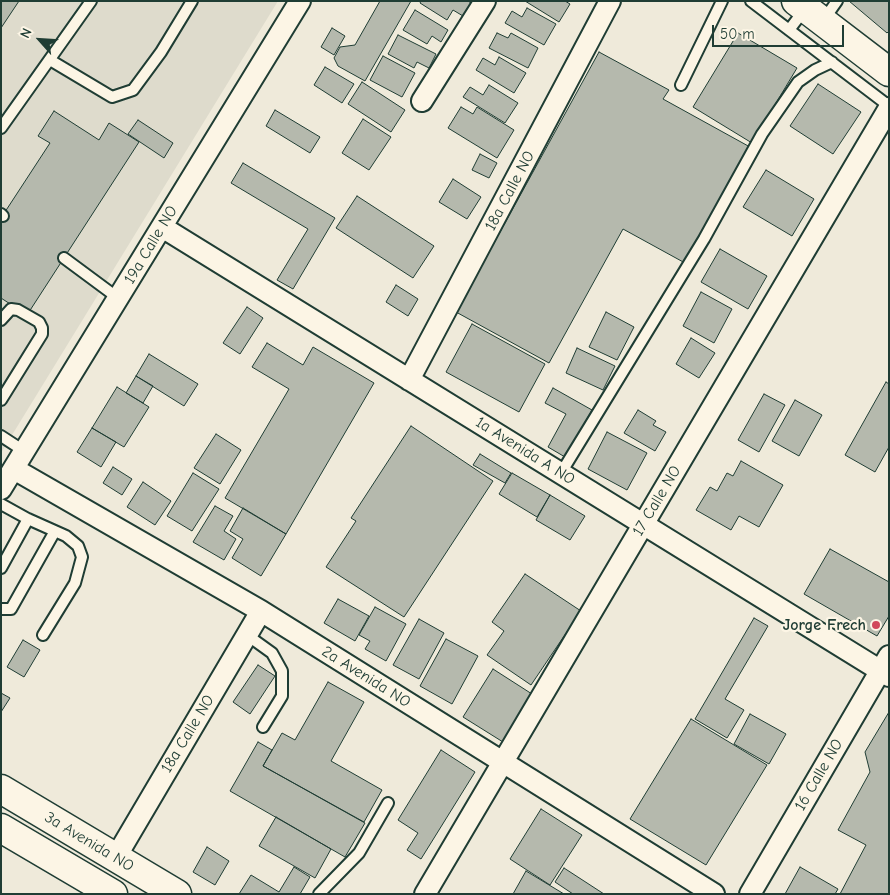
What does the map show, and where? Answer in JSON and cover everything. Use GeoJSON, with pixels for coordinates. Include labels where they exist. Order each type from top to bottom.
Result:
{"type":"FeatureCollection","features":[{"type":"Feature","properties":{"kind":"street","name":"19a Calle NO"},"geometry":{"type":"LineString","coordinates":[[1,488],[300,1]]}},
{"type":"Feature","properties":{"kind":"street"},"geometry":{"type":"LineString","coordinates":[[422,101],[485,1]]}},
{"type":"Feature","properties":{"kind":"street","name":"18a Calle NO"},"geometry":{"type":"LineString","coordinates":[[410,380],[610,1]]}},
{"type":"Feature","properties":{"kind":"street"},"geometry":{"type":"LineString","coordinates":[[815,8],[889,72]]}},
{"type":"Feature","properties":{"kind":"street","name":"17 Calle NO"},"geometry":{"type":"LineString","coordinates":[[425,894],[889,107]]}},
{"type":"Feature","properties":{"kind":"street","name":"1a Avenida A NO"},"geometry":{"type":"LineString","coordinates":[[162,227],[643,524],[886,667]]}},
{"type":"Feature","properties":{"kind":"street","name":"2a Avenida NO"},"geometry":{"type":"LineString","coordinates":[[14,469],[261,611],[714,894]]}},
{"type":"Feature","properties":{"kind":"street","name":"18a Calle NO"},"geometry":{"type":"LineString","coordinates":[[116,857],[261,611]]}},
{"type":"Feature","properties":{"kind":"street","name":"16 Calle NO"},"geometry":{"type":"LineString","coordinates":[[750,894],[886,667]]}},
{"type":"Feature","properties":{"kind":"street","name":"3a Avenida NO"},"geometry":{"type":"LineString","coordinates":[[1,789],[177,894]]}},
{"type":"Feature","properties":{"kind":"street","name":"3a Avenida NO"},"geometry":{"type":"LineString","coordinates":[[1,828],[99,890]]}},
{"type":"Feature","properties":{"kind":"lane"},"geometry":{"type":"LineString","coordinates":[[1,128],[91,1]]}},
{"type":"Feature","properties":{"kind":"lane"},"geometry":{"type":"LineString","coordinates":[[50,60],[112,97],[133,90],[161,52],[192,1]]}},
{"type":"Feature","properties":{"kind":"lane"},"geometry":{"type":"LineString","coordinates":[[681,85],[722,1]]}},
{"type":"Feature","properties":{"kind":"lane"},"geometry":{"type":"LineString","coordinates":[[751,1],[889,107]]}},
{"type":"Feature","properties":{"kind":"lane"},"geometry":{"type":"LineString","coordinates":[[789,30],[815,8]]}},
{"type":"Feature","properties":{"kind":"lane"},"geometry":{"type":"LineString","coordinates":[[561,474],[704,239],[762,134],[798,82],[815,70],[832,62]]}},
{"type":"Feature","properties":{"kind":"lane"},"geometry":{"type":"LineString","coordinates":[[64,258],[118,298]]}},
{"type":"Feature","properties":{"kind":"lane"},"geometry":{"type":"LineString","coordinates":[[1,320],[11,308],[39,322],[42,328],[42,334],[1,400]]}},
{"type":"Feature","properties":{"kind":"lane"},"geometry":{"type":"LineString","coordinates":[[1,436],[24,451]]}},
{"type":"Feature","properties":{"kind":"lane"},"geometry":{"type":"LineString","coordinates":[[1,504],[28,519],[66,536],[78,546],[82,557],[76,583],[43,635]]}},
{"type":"Feature","properties":{"kind":"lane"},"geometry":{"type":"LineString","coordinates":[[1,568],[28,519]]}},
{"type":"Feature","properties":{"kind":"lane"},"geometry":{"type":"LineString","coordinates":[[1,609],[11,609],[55,531]]}},
{"type":"Feature","properties":{"kind":"lane"},"geometry":{"type":"LineString","coordinates":[[247,635],[272,653],[282,671],[282,696],[263,727]]}},
{"type":"Feature","properties":{"kind":"lane"},"geometry":{"type":"LineString","coordinates":[[319,894],[359,853],[388,803]]}},
{"type":"Feature","properties":{"kind":"shaded area"},"geometry":{"type":"Polygon","coordinates":[[[1,1],[278,1],[1,453],[1,1]]]}},
{"type":"Feature","properties":{"kind":"building"},"geometry":{"type":"Polygon","coordinates":[[[1,1],[19,1],[1,28],[1,1]]]}},
{"type":"Feature","properties":{"kind":"building"},"geometry":{"type":"Polygon","coordinates":[[[380,1],[411,1],[365,81],[338,66],[334,58],[340,47],[355,45],[380,1]]]}},
{"type":"Feature","properties":{"kind":"building"},"geometry":{"type":"Polygon","coordinates":[[[421,1],[468,1],[471,3],[463,16],[453,10],[447,20],[420,3],[421,1]]]}},
{"type":"Feature","properties":{"kind":"building"},"geometry":{"type":"Polygon","coordinates":[[[525,1],[565,1],[570,4],[559,22],[525,1]]]}},
{"type":"Feature","properties":{"kind":"building"},"geometry":{"type":"Polygon","coordinates":[[[849,1],[889,1],[889,31],[887,33],[849,1]]]}},
{"type":"Feature","properties":{"kind":"building"},"geometry":{"type":"Polygon","coordinates":[[[527,8],[556,24],[544,45],[505,23],[512,11],[522,17],[527,8]]]}},
{"type":"Feature","properties":{"kind":"building"},"geometry":{"type":"Polygon","coordinates":[[[415,10],[448,30],[441,42],[432,36],[427,44],[403,30],[415,10]]]}},
{"type":"Feature","properties":{"kind":"building"},"geometry":{"type":"Polygon","coordinates":[[[332,28],[345,36],[334,55],[321,47],[332,28]]]}},
{"type":"Feature","properties":{"kind":"building"},"geometry":{"type":"Polygon","coordinates":[[[497,33],[508,38],[511,33],[538,48],[528,68],[489,48],[497,33]]]}},
{"type":"Feature","properties":{"kind":"building"},"geometry":{"type":"Polygon","coordinates":[[[738,33],[797,68],[752,143],[693,107],[738,33]]]}},
{"type":"Feature","properties":{"kind":"building"},"geometry":{"type":"Polygon","coordinates":[[[398,35],[436,54],[429,68],[417,62],[414,68],[388,54],[398,35]]]}},
{"type":"Feature","properties":{"kind":"building"},"geometry":{"type":"Polygon","coordinates":[[[599,52],[669,90],[663,99],[750,147],[685,263],[623,229],[549,363],[456,312],[599,52]]]}},
{"type":"Feature","properties":{"kind":"building"},"geometry":{"type":"Polygon","coordinates":[[[383,56],[415,73],[402,97],[370,80],[383,56]]]}},
{"type":"Feature","properties":{"kind":"building"},"geometry":{"type":"Polygon","coordinates":[[[499,57],[526,73],[514,93],[476,70],[483,58],[495,65],[499,57]]]}},
{"type":"Feature","properties":{"kind":"building"},"geometry":{"type":"Polygon","coordinates":[[[325,67],[354,84],[342,103],[314,85],[325,67]]]}},
{"type":"Feature","properties":{"kind":"building"},"geometry":{"type":"Polygon","coordinates":[[[362,82],[405,110],[391,132],[348,104],[362,82]]]}},
{"type":"Feature","properties":{"kind":"building"},"geometry":{"type":"Polygon","coordinates":[[[818,84],[861,112],[833,154],[790,126],[818,84]]]}},
{"type":"Feature","properties":{"kind":"building"},"geometry":{"type":"Polygon","coordinates":[[[489,85],[518,103],[505,123],[463,97],[470,87],[483,95],[489,85]]]}},
{"type":"Feature","properties":{"kind":"building"},"geometry":{"type":"Polygon","coordinates":[[[461,107],[473,114],[477,107],[514,130],[497,158],[448,128],[461,107]]]}},
{"type":"Feature","properties":{"kind":"building"},"geometry":{"type":"Polygon","coordinates":[[[275,110],[320,137],[310,153],[266,126],[275,110]]]}},
{"type":"Feature","properties":{"kind":"building"},"geometry":{"type":"Polygon","coordinates":[[[54,111],[99,140],[109,123],[139,142],[27,315],[1,298],[1,218],[50,143],[38,136],[54,111]]]}},
{"type":"Feature","properties":{"kind":"building"},"geometry":{"type":"Polygon","coordinates":[[[363,119],[391,137],[369,170],[342,153],[363,119]]]}},
{"type":"Feature","properties":{"kind":"building"},"geometry":{"type":"Polygon","coordinates":[[[138,120],[173,143],[164,158],[128,134],[138,120]]]}},
{"type":"Feature","properties":{"kind":"building"},"geometry":{"type":"Polygon","coordinates":[[[480,154],[497,163],[489,178],[472,170],[480,154]]]}},
{"type":"Feature","properties":{"kind":"building"},"geometry":{"type":"Polygon","coordinates":[[[243,163],[335,218],[293,289],[277,280],[308,229],[231,183],[243,163]]]}},
{"type":"Feature","properties":{"kind":"building"},"geometry":{"type":"Polygon","coordinates":[[[766,170],[814,199],[792,236],[743,207],[766,170]]]}},
{"type":"Feature","properties":{"kind":"building"},"geometry":{"type":"Polygon","coordinates":[[[453,179],[481,197],[467,219],[439,202],[453,179]]]}},
{"type":"Feature","properties":{"kind":"building"},"geometry":{"type":"Polygon","coordinates":[[[357,196],[434,246],[413,278],[336,228],[357,196]]]}},
{"type":"Feature","properties":{"kind":"building"},"geometry":{"type":"Polygon","coordinates":[[[720,249],[767,276],[748,309],[701,282],[720,249]]]}},
{"type":"Feature","properties":{"kind":"building"},"geometry":{"type":"Polygon","coordinates":[[[396,285],[418,299],[408,316],[386,302],[396,285]]]}},
{"type":"Feature","properties":{"kind":"building"},"geometry":{"type":"Polygon","coordinates":[[[701,292],[732,309],[714,343],[683,326],[701,292]]]}},
{"type":"Feature","properties":{"kind":"building"},"geometry":{"type":"Polygon","coordinates":[[[247,307],[263,318],[240,354],[223,343],[247,307]]]}},
{"type":"Feature","properties":{"kind":"building"},"geometry":{"type":"Polygon","coordinates":[[[606,312],[634,327],[617,360],[589,347],[606,312]]]}},
{"type":"Feature","properties":{"kind":"building"},"geometry":{"type":"Polygon","coordinates":[[[472,324],[545,364],[519,412],[446,372],[472,324]]]}},
{"type":"Feature","properties":{"kind":"building"},"geometry":{"type":"Polygon","coordinates":[[[691,338],[715,353],[699,378],[676,364],[691,338]]]}},
{"type":"Feature","properties":{"kind":"building"},"geometry":{"type":"Polygon","coordinates":[[[267,343],[303,365],[313,347],[374,383],[286,534],[225,498],[289,389],[252,367],[267,343]]]}},
{"type":"Feature","properties":{"kind":"building"},"geometry":{"type":"Polygon","coordinates":[[[577,348],[615,366],[603,390],[566,373],[577,348]]]}},
{"type":"Feature","properties":{"kind":"building"},"geometry":{"type":"Polygon","coordinates":[[[149,354],[198,384],[184,406],[136,376],[149,354]]]}},
{"type":"Feature","properties":{"kind":"building"},"geometry":{"type":"Polygon","coordinates":[[[136,376],[153,386],[143,403],[126,393],[136,376]]]}},
{"type":"Feature","properties":{"kind":"building"},"geometry":{"type":"Polygon","coordinates":[[[886,382],[889,384],[889,447],[875,472],[845,455],[886,382]]]}},
{"type":"Feature","properties":{"kind":"building"},"geometry":{"type":"Polygon","coordinates":[[[117,387],[149,407],[124,447],[92,428],[117,387]]]}},
{"type":"Feature","properties":{"kind":"building"},"geometry":{"type":"Polygon","coordinates":[[[553,388],[592,410],[565,457],[548,447],[566,414],[545,403],[553,388]]]}},
{"type":"Feature","properties":{"kind":"building"},"geometry":{"type":"Polygon","coordinates":[[[764,394],[785,405],[759,452],[738,440],[764,394]]]}},
{"type":"Feature","properties":{"kind":"building"},"geometry":{"type":"Polygon","coordinates":[[[795,400],[822,415],[799,456],[772,441],[795,400]]]}},
{"type":"Feature","properties":{"kind":"building"},"geometry":{"type":"Polygon","coordinates":[[[638,410],[656,421],[653,425],[666,432],[655,451],[624,433],[638,410]]]}},
{"type":"Feature","properties":{"kind":"building"},"geometry":{"type":"Polygon","coordinates":[[[411,426],[493,481],[404,617],[326,567],[356,521],[351,518],[411,426]]]}},
{"type":"Feature","properties":{"kind":"building"},"geometry":{"type":"Polygon","coordinates":[[[92,428],[116,442],[101,467],[77,452],[92,428]]]}},
{"type":"Feature","properties":{"kind":"building"},"geometry":{"type":"Polygon","coordinates":[[[607,432],[647,453],[627,490],[588,469],[607,432]]]}},
{"type":"Feature","properties":{"kind":"building"},"geometry":{"type":"Polygon","coordinates":[[[216,434],[241,450],[220,484],[194,468],[216,434]]]}},
{"type":"Feature","properties":{"kind":"building"},"geometry":{"type":"Polygon","coordinates":[[[480,454],[511,473],[505,483],[473,465],[480,454]]]}},
{"type":"Feature","properties":{"kind":"building"},"geometry":{"type":"Polygon","coordinates":[[[741,461],[783,485],[759,527],[739,516],[731,530],[696,510],[710,487],[717,491],[727,473],[733,476],[741,461]]]}},
{"type":"Feature","properties":{"kind":"building"},"geometry":{"type":"Polygon","coordinates":[[[113,467],[132,479],[122,495],[103,483],[113,467]]]}},
{"type":"Feature","properties":{"kind":"building"},"geometry":{"type":"Polygon","coordinates":[[[193,473],[219,489],[192,531],[167,516],[193,473]]]}},
{"type":"Feature","properties":{"kind":"building"},"geometry":{"type":"Polygon","coordinates":[[[512,473],[550,495],[537,517],[499,494],[512,473]]]}},
{"type":"Feature","properties":{"kind":"building"},"geometry":{"type":"Polygon","coordinates":[[[143,482],[171,501],[155,525],[127,507],[143,482]]]}},
{"type":"Feature","properties":{"kind":"building"},"geometry":{"type":"Polygon","coordinates":[[[550,495],[585,516],[570,540],[536,520],[550,495]]]}},
{"type":"Feature","properties":{"kind":"building"},"geometry":{"type":"Polygon","coordinates":[[[215,506],[233,516],[224,531],[236,539],[224,560],[193,542],[215,506]]]}},
{"type":"Feature","properties":{"kind":"building"},"geometry":{"type":"Polygon","coordinates":[[[243,508],[286,534],[261,576],[232,558],[243,539],[230,531],[243,508]]]}},
{"type":"Feature","properties":{"kind":"building"},"geometry":{"type":"Polygon","coordinates":[[[830,549],[889,582],[889,616],[877,636],[804,594],[830,549]]]}},
{"type":"Feature","properties":{"kind":"building"},"geometry":{"type":"Polygon","coordinates":[[[525,574],[581,611],[531,685],[487,655],[504,631],[492,622],[525,574]]]}},
{"type":"Feature","properties":{"kind":"building"},"geometry":{"type":"Polygon","coordinates":[[[338,599],[369,616],[355,641],[324,623],[338,599]]]}},
{"type":"Feature","properties":{"kind":"building"},"geometry":{"type":"Polygon","coordinates":[[[375,607],[406,624],[386,661],[365,649],[370,641],[359,635],[375,607]]]}},
{"type":"Feature","properties":{"kind":"building"},"geometry":{"type":"Polygon","coordinates":[[[754,618],[768,626],[725,699],[744,710],[727,738],[695,719],[754,618]]]}},
{"type":"Feature","properties":{"kind":"building"},"geometry":{"type":"Polygon","coordinates":[[[419,619],[444,633],[419,679],[393,665],[419,619]]]}},
{"type":"Feature","properties":{"kind":"building"},"geometry":{"type":"Polygon","coordinates":[[[446,639],[478,656],[452,704],[420,686],[446,639]]]}},
{"type":"Feature","properties":{"kind":"building"},"geometry":{"type":"Polygon","coordinates":[[[23,640],[40,650],[24,677],[7,667],[23,640]]]}},
{"type":"Feature","properties":{"kind":"building"},"geometry":{"type":"Polygon","coordinates":[[[258,665],[275,676],[250,714],[233,702],[258,665]]]}},
{"type":"Feature","properties":{"kind":"building"},"geometry":{"type":"Polygon","coordinates":[[[493,669],[532,694],[503,742],[463,717],[493,669]]]}},
{"type":"Feature","properties":{"kind":"building"},"geometry":{"type":"Polygon","coordinates":[[[328,682],[364,702],[331,761],[382,790],[364,822],[263,766],[282,733],[295,740],[328,682]]]}},
{"type":"Feature","properties":{"kind":"building"},"geometry":{"type":"Polygon","coordinates":[[[1,693],[10,698],[1,712],[1,693]]]}},
{"type":"Feature","properties":{"kind":"building"},"geometry":{"type":"Polygon","coordinates":[[[889,712],[889,894],[840,894],[866,845],[838,830],[870,772],[865,752],[889,712]]]}},
{"type":"Feature","properties":{"kind":"building"},"geometry":{"type":"Polygon","coordinates":[[[750,714],[786,734],[769,764],[734,744],[750,714]]]}},
{"type":"Feature","properties":{"kind":"building"},"geometry":{"type":"Polygon","coordinates":[[[691,719],[767,765],[706,865],[630,819],[691,719]]]}},
{"type":"Feature","properties":{"kind":"building"},"geometry":{"type":"Polygon","coordinates":[[[258,742],[272,750],[263,766],[365,823],[345,857],[230,791],[258,742]]]}},
{"type":"Feature","properties":{"kind":"building"},"geometry":{"type":"Polygon","coordinates":[[[441,750],[475,772],[421,859],[407,850],[418,833],[398,820],[441,750]]]}},
{"type":"Feature","properties":{"kind":"building"},"geometry":{"type":"Polygon","coordinates":[[[541,809],[582,835],[550,885],[510,859],[541,809]]]}},
{"type":"Feature","properties":{"kind":"building"},"geometry":{"type":"Polygon","coordinates":[[[276,817],[331,849],[315,878],[259,846],[276,817]]]}},
{"type":"Feature","properties":{"kind":"building"},"geometry":{"type":"Polygon","coordinates":[[[207,847],[229,861],[215,885],[193,872],[207,847]]]}},
{"type":"Feature","properties":{"kind":"building"},"geometry":{"type":"Polygon","coordinates":[[[294,867],[310,877],[300,894],[239,894],[251,875],[279,892],[294,867]]]}},
{"type":"Feature","properties":{"kind":"building"},"geometry":{"type":"Polygon","coordinates":[[[800,867],[838,889],[835,894],[785,894],[800,867]]]}},
{"type":"Feature","properties":{"kind":"building"},"geometry":{"type":"Polygon","coordinates":[[[564,868],[604,894],[573,894],[555,882],[564,868]]]}},
{"type":"Feature","properties":{"kind":"building"},"geometry":{"type":"Polygon","coordinates":[[[526,871],[564,894],[513,894],[526,871]]]}},
{"type":"Feature","properties":{"kind":"place","name":"Jorge Frech"},"geometry":{"type":"Point","coordinates":[876,625]}}]}
